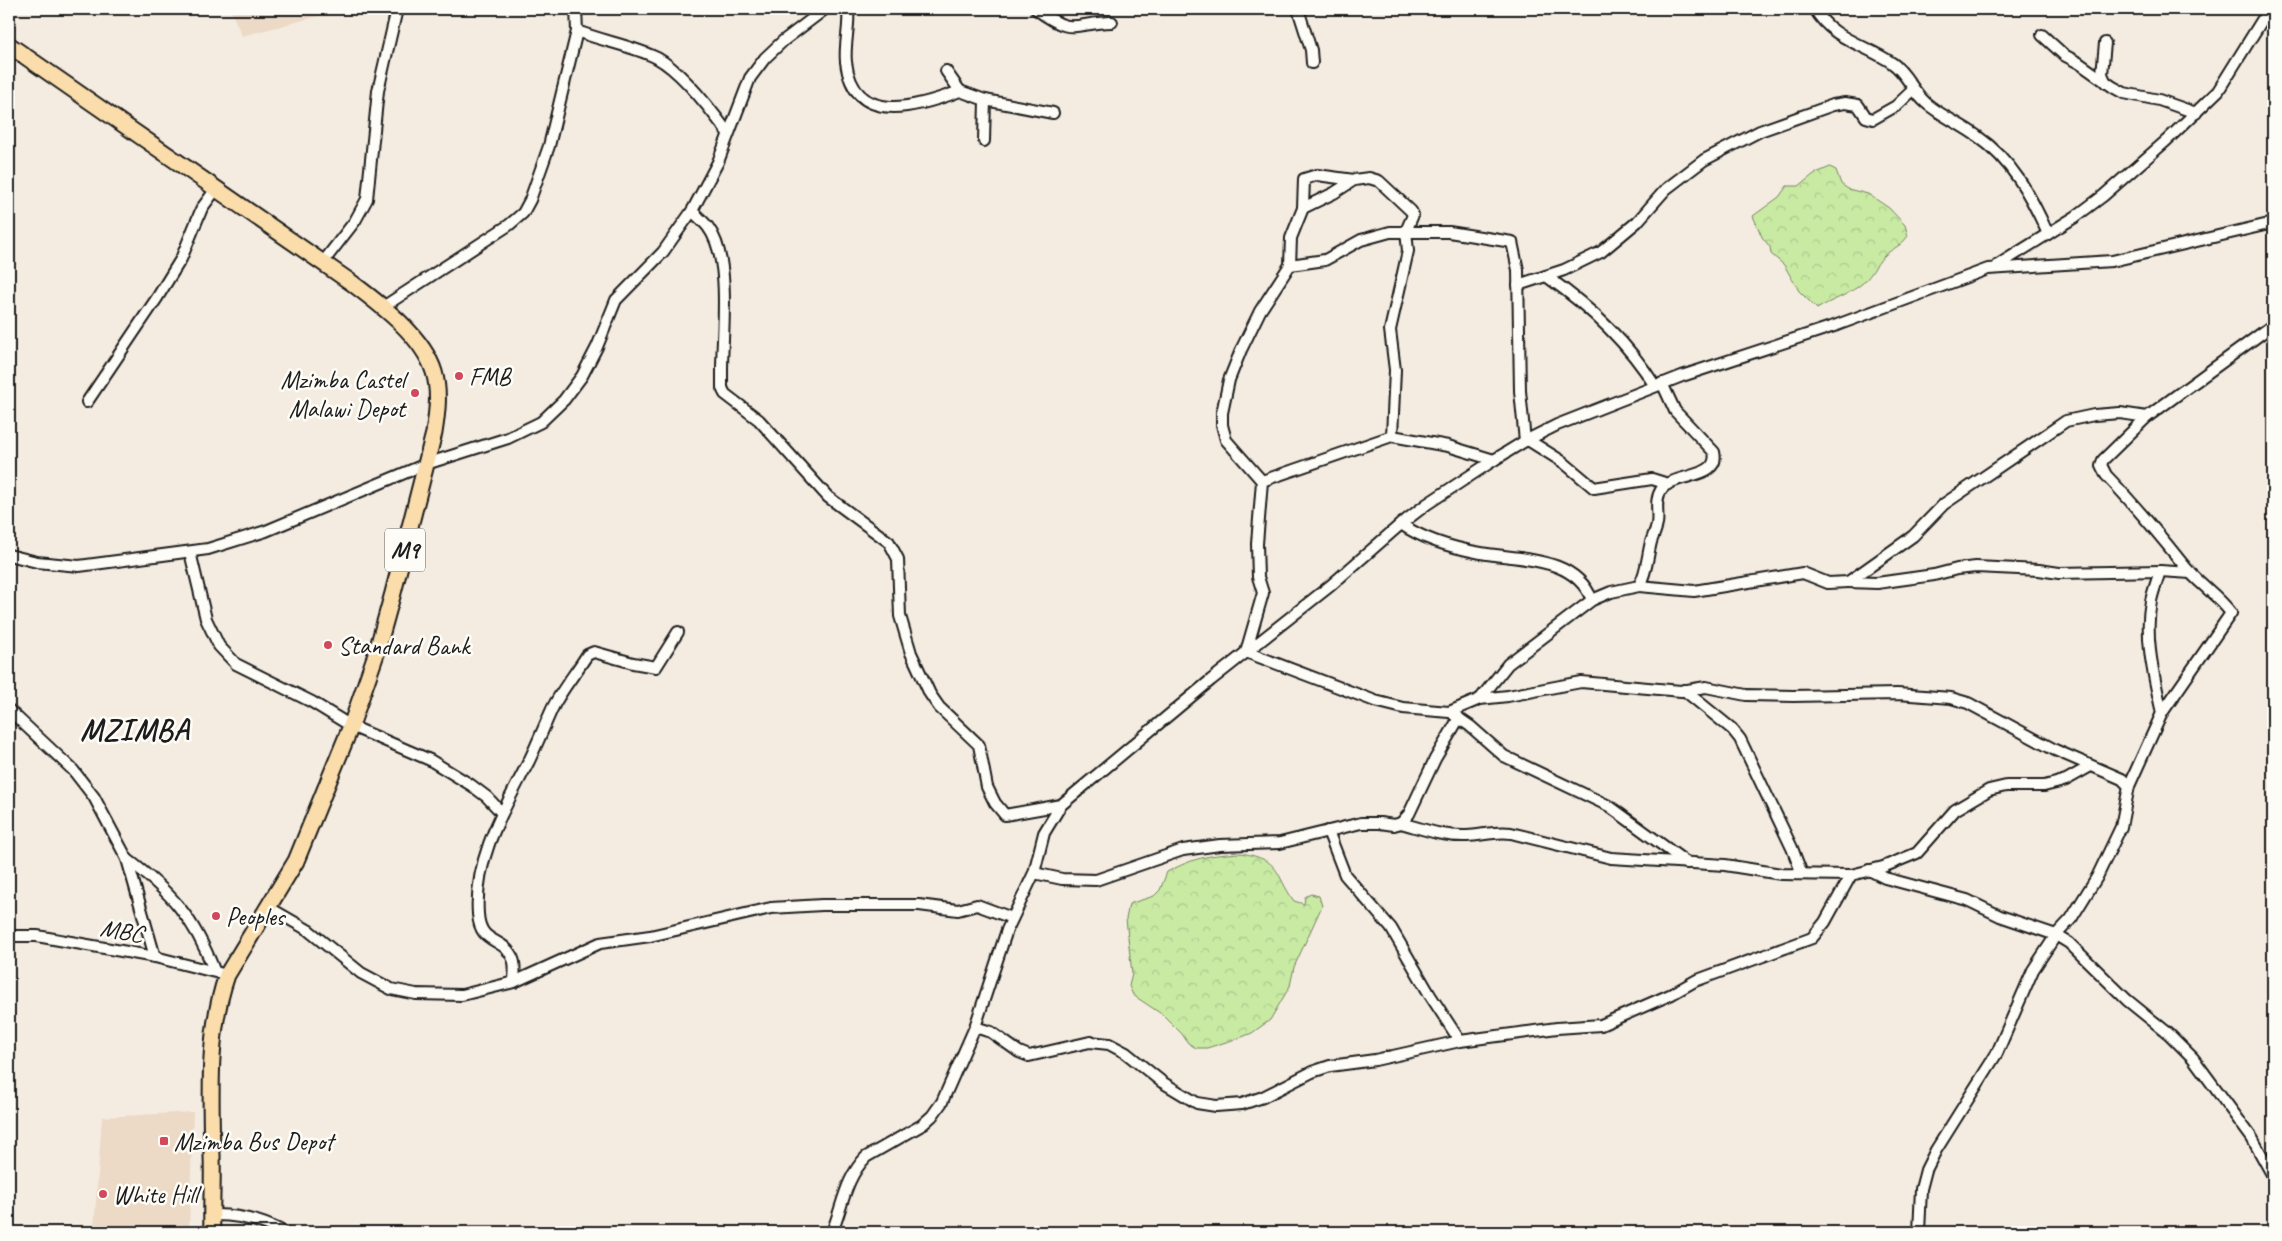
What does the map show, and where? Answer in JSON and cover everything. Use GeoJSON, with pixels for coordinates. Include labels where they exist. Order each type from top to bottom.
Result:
{"type":"FeatureCollection","features":[{"type":"Feature","properties":{"kind":"main road","name":"M9"},"geometry":{"type":"LineString","coordinates":[[9,44],[216,189],[324,261],[383,307],[414,339],[428,358],[434,374],[437,413],[426,464],[376,654],[351,726],[296,861],[268,907],[221,972],[213,1045],[211,1120],[212,1232]]}},
{"type":"Feature","properties":{"kind":"street"},"geometry":{"type":"LineString","coordinates":[[324,261],[355,221],[367,199],[378,90],[397,9]]}},
{"type":"Feature","properties":{"kind":"street"},"geometry":{"type":"LineString","coordinates":[[383,307],[509,225],[523,213],[534,192],[549,146],[577,31],[576,9]]}},
{"type":"Feature","properties":{"kind":"street"},"geometry":{"type":"LineString","coordinates":[[9,555],[37,562],[79,566],[208,549],[266,531],[426,464],[508,438],[541,422],[582,376],[597,347],[616,300],[663,252],[692,211],[714,171],[745,85],[754,71],[783,41],[825,9]]}},
{"type":"Feature","properties":{"kind":"street"},"geometry":{"type":"LineString","coordinates":[[848,9],[850,20],[846,57],[848,75],[852,86],[861,96],[881,105],[903,108],[923,105],[960,91]]}},
{"type":"Feature","properties":{"kind":"street"},"geometry":{"type":"LineString","coordinates":[[1036,9],[1050,20],[1070,28],[1112,22]]}},
{"type":"Feature","properties":{"kind":"street"},"geometry":{"type":"LineString","coordinates":[[1298,9],[1311,50],[1312,63]]}},
{"type":"Feature","properties":{"kind":"street"},"geometry":{"type":"LineString","coordinates":[[1815,9],[1824,21],[1843,36],[1893,64],[1913,90],[1931,107],[1977,136],[2005,159],[2022,183],[2048,234]]}},
{"type":"Feature","properties":{"kind":"street"},"geometry":{"type":"LineString","coordinates":[[832,1232],[847,1184],[855,1170],[866,1157],[906,1135],[932,1116],[942,1102],[975,1027],[1012,918],[1034,873],[1044,833],[1061,805],[1246,652],[1330,586],[1401,524],[1428,504],[1526,440],[1585,412],[1658,384],[1846,322],[1988,269],[2007,261],[2061,227],[2103,196],[2218,91],[2269,9]]}},
{"type":"Feature","properties":{"kind":"street"},"geometry":{"type":"LineString","coordinates":[[577,31],[648,54],[663,62],[706,105],[728,133]]}},
{"type":"Feature","properties":{"kind":"street"},"geometry":{"type":"LineString","coordinates":[[2042,35],[2064,55],[2124,93],[2159,100],[2196,113]]}},
{"type":"Feature","properties":{"kind":"street"},"geometry":{"type":"LineString","coordinates":[[2105,43],[2102,74],[2107,84]]}},
{"type":"Feature","properties":{"kind":"street"},"geometry":{"type":"LineString","coordinates":[[946,71],[960,91],[985,100],[1053,112]]}},
{"type":"Feature","properties":{"kind":"street"},"geometry":{"type":"LineString","coordinates":[[1518,285],[1564,270],[1600,252],[1637,222],[1672,185],[1704,160],[1752,134],[1782,122],[1845,103],[1858,105],[1866,117],[1873,119],[1896,106],[1913,90]]}},
{"type":"Feature","properties":{"kind":"street"},"geometry":{"type":"LineString","coordinates":[[984,141],[985,100]]}},
{"type":"Feature","properties":{"kind":"street"},"geometry":{"type":"LineString","coordinates":[[1246,652],[1263,593],[1258,577],[1257,544],[1262,481],[1226,440],[1222,425],[1222,413],[1229,380],[1247,335],[1269,296],[1290,265],[1291,238],[1303,208],[1304,180],[1306,177],[1317,175],[1354,180],[1374,179],[1408,207],[1413,216],[1406,231],[1408,251],[1390,330],[1395,370],[1392,436]]}},
{"type":"Feature","properties":{"kind":"street"},"geometry":{"type":"LineString","coordinates":[[1303,208],[1334,193],[1354,180]]}},
{"type":"Feature","properties":{"kind":"street"},"geometry":{"type":"LineString","coordinates":[[87,402],[157,298],[181,258],[202,208],[216,189]]}},
{"type":"Feature","properties":{"kind":"street"},"geometry":{"type":"LineString","coordinates":[[692,211],[708,228],[722,264],[722,388],[725,394],[759,420],[828,497],[881,535],[895,552],[898,560],[898,603],[905,639],[933,699],[944,714],[979,745],[984,778],[991,796],[999,809],[1005,815],[1061,805]]}},
{"type":"Feature","properties":{"kind":"street"},"geometry":{"type":"LineString","coordinates":[[1988,269],[2112,261],[2273,223]]}},
{"type":"Feature","properties":{"kind":"street"},"geometry":{"type":"LineString","coordinates":[[1290,265],[1325,260],[1361,240],[1384,233],[1406,231],[1449,232],[1512,242],[1518,270],[1520,391],[1526,440]]}},
{"type":"Feature","properties":{"kind":"street"},"geometry":{"type":"LineString","coordinates":[[1546,276],[1563,288],[1619,338],[1637,357],[1658,384],[1675,411],[1711,448],[1715,457],[1710,468],[1668,484],[1659,494],[1657,504],[1658,522],[1646,572],[1639,586]]}},
{"type":"Feature","properties":{"kind":"street"},"geometry":{"type":"LineString","coordinates":[[1919,1232],[1921,1189],[1926,1170],[1936,1150],[1997,1053],[2026,983],[2056,935],[2064,928],[2083,901],[2104,864],[2120,827],[2129,786],[2162,713],[2231,613],[2191,573],[2102,470],[2100,465],[2147,418],[2273,325]]}},
{"type":"Feature","properties":{"kind":"street"},"geometry":{"type":"LineString","coordinates":[[1848,582],[1913,536],[1944,504],[2066,421],[2088,415],[2120,413],[2147,418]]}},
{"type":"Feature","properties":{"kind":"street"},"geometry":{"type":"LineString","coordinates":[[1262,481],[1392,436],[1448,446],[1494,460]]}},
{"type":"Feature","properties":{"kind":"street"},"geometry":{"type":"LineString","coordinates":[[1526,440],[1563,462],[1594,488],[1652,479],[1668,484]]}},
{"type":"Feature","properties":{"kind":"street"},"geometry":{"type":"LineString","coordinates":[[1401,524],[1418,534],[1460,548],[1531,559],[1561,568],[1582,583],[1592,600]]}},
{"type":"Feature","properties":{"kind":"street"},"geometry":{"type":"LineString","coordinates":[[190,552],[206,619],[226,655],[236,664],[312,702],[351,726],[430,760],[471,785],[487,797],[501,812]]}},
{"type":"Feature","properties":{"kind":"street"},"geometry":{"type":"LineString","coordinates":[[1480,699],[1508,664],[1592,600],[1611,592],[1639,586],[1694,591],[1803,572],[1828,582],[1877,583],[1976,567],[2065,573],[2160,571],[2191,573]]}},
{"type":"Feature","properties":{"kind":"street"},"geometry":{"type":"LineString","coordinates":[[2160,571],[2151,602],[2148,629],[2152,666],[2162,713]]}},
{"type":"Feature","properties":{"kind":"street"},"geometry":{"type":"LineString","coordinates":[[514,982],[514,961],[509,950],[483,933],[479,927],[480,872],[489,840],[501,812],[529,760],[553,708],[587,655],[594,652],[649,667],[656,667],[678,632]]}},
{"type":"Feature","properties":{"kind":"street"},"geometry":{"type":"LineString","coordinates":[[1246,652],[1390,705],[1449,712],[1459,718],[1496,751],[1518,764],[1609,806],[1688,864]]}},
{"type":"Feature","properties":{"kind":"street"},"geometry":{"type":"LineString","coordinates":[[1449,712],[1480,699],[1508,696],[1581,682],[1684,690],[1706,687],[1746,695],[1897,694],[1951,698],[1968,703],[2089,767],[2122,779],[2129,786]]}},
{"type":"Feature","properties":{"kind":"street"},"geometry":{"type":"LineString","coordinates":[[1684,690],[1732,729],[1740,739],[1792,848],[1802,874]]}},
{"type":"Feature","properties":{"kind":"street"},"geometry":{"type":"LineString","coordinates":[[9,710],[72,770],[94,797],[127,859],[154,957]]}},
{"type":"Feature","properties":{"kind":"street"},"geometry":{"type":"LineString","coordinates":[[1401,823],[1409,814],[1435,759],[1459,718]]}},
{"type":"Feature","properties":{"kind":"street"},"geometry":{"type":"LineString","coordinates":[[1034,873],[1062,879],[1096,880],[1183,850],[1237,844],[1280,843],[1361,823],[1394,825],[1401,823],[1447,835],[1468,836],[1502,832],[1611,858],[1725,865],[1782,874],[1851,875],[1883,867],[1916,853],[1955,810],[1989,790],[2006,786],[2044,786],[2066,780],[2089,767]]}},
{"type":"Feature","properties":{"kind":"street"},"geometry":{"type":"LineString","coordinates":[[1328,831],[1345,875],[1391,928],[1430,995],[1460,1041]]}},
{"type":"Feature","properties":{"kind":"street"},"geometry":{"type":"LineString","coordinates":[[127,859],[157,881],[178,903],[221,972]]}},
{"type":"Feature","properties":{"kind":"street"},"geometry":{"type":"LineString","coordinates":[[1869,870],[1886,878],[1967,900],[2000,916],[2056,935],[2069,943],[2127,1000],[2169,1034],[2193,1058],[2252,1138],[2273,1176]]}},
{"type":"Feature","properties":{"kind":"street"},"geometry":{"type":"LineString","coordinates":[[975,1027],[991,1032],[1019,1052],[1029,1056],[1090,1042],[1108,1044],[1126,1053],[1190,1100],[1216,1106],[1252,1101],[1322,1068],[1374,1060],[1460,1041],[1557,1028],[1601,1025],[1672,994],[1694,981],[1755,957],[1804,941],[1820,930],[1851,875]]}},
{"type":"Feature","properties":{"kind":"street"},"geometry":{"type":"LineString","coordinates":[[268,907],[308,930],[361,973],[391,989],[416,994],[462,994],[514,982],[600,943],[650,936],[771,908],[805,905],[919,905],[958,910],[977,905],[1012,918]]}},
{"type":"Feature","properties":{"kind":"street","name":"MBC"},"geometry":{"type":"LineString","coordinates":[[9,936],[36,936],[154,957],[221,972]]}},
{"type":"Feature","properties":{"kind":"street"},"geometry":{"type":"LineString","coordinates":[[212,1215],[229,1214],[258,1220],[284,1232]]}},
{"type":"Feature","properties":{"kind":"shaded area"},"geometry":{"type":"Polygon","coordinates":[[[230,9],[346,9],[242,36],[230,9]]]}},
{"type":"Feature","properties":{"kind":"shaded area"},"geometry":{"type":"Polygon","coordinates":[[[193,1112],[189,1230],[94,1229],[102,1117],[193,1112]]]}},
{"type":"Feature","properties":{"kind":"green space"},"geometry":{"type":"Polygon","coordinates":[[[1830,167],[1836,170],[1841,184],[1848,189],[1868,194],[1889,208],[1905,225],[1908,236],[1902,243],[1884,256],[1863,283],[1849,293],[1817,309],[1799,291],[1784,265],[1771,254],[1770,247],[1762,237],[1753,216],[1779,197],[1787,186],[1799,186],[1814,174],[1830,167]]]}},
{"type":"Feature","properties":{"kind":"green space"},"geometry":{"type":"Polygon","coordinates":[[[1241,853],[1254,856],[1271,864],[1294,901],[1304,904],[1305,897],[1311,894],[1319,896],[1322,906],[1294,967],[1290,986],[1270,1020],[1252,1033],[1242,1037],[1207,1048],[1196,1048],[1188,1043],[1182,1034],[1163,1015],[1133,995],[1129,986],[1132,974],[1126,919],[1129,904],[1154,896],[1160,890],[1167,872],[1177,867],[1203,858],[1241,853]]]}},
{"type":"Feature","properties":{"kind":"place","name":"FMB"},"geometry":{"type":"Point","coordinates":[459,376]}},
{"type":"Feature","properties":{"kind":"place","name":"Mzimba Castel Malawi Depot"},"geometry":{"type":"Point","coordinates":[415,393]}},
{"type":"Feature","properties":{"kind":"place","name":"Standard Bank"},"geometry":{"type":"Point","coordinates":[328,645]}},
{"type":"Feature","properties":{"kind":"place","name":"Peoples"},"geometry":{"type":"Point","coordinates":[216,916]}},
{"type":"Feature","properties":{"kind":"place","name":"Mzimba Bus Depot"},"geometry":{"type":"Point","coordinates":[164,1141]}},
{"type":"Feature","properties":{"kind":"place","name":"White Hill"},"geometry":{"type":"Point","coordinates":[103,1194]}},
{"type":"Feature","properties":{"kind":"district","name":"MZIMBA"},"geometry":{"type":"Point","coordinates":[135,730]}}]}
